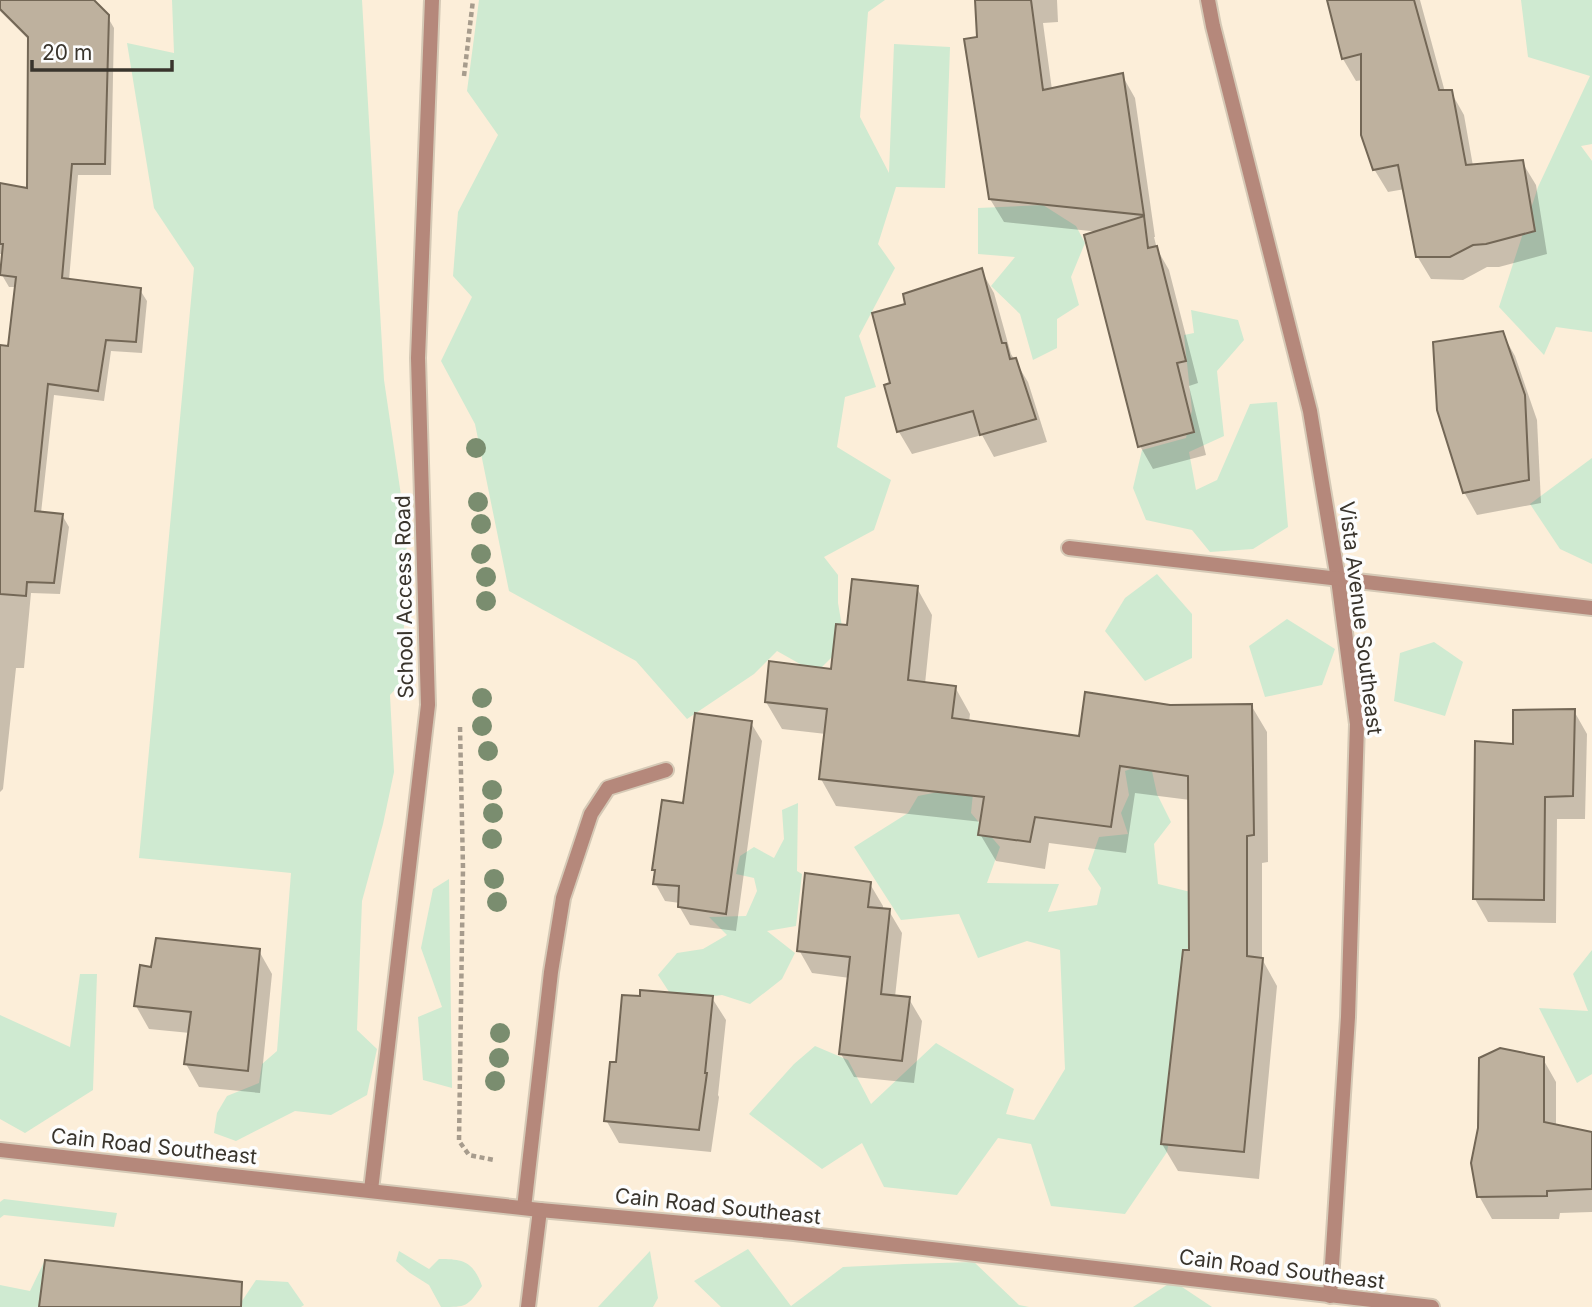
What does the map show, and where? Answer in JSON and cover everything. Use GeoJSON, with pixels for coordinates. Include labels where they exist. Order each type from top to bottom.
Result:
{"type":"FeatureCollection","features":[{"type":"Feature","properties":{"kind":"street","name":"School Access Road"},"geometry":{"type":"LineString","coordinates":[[371,1190],[428,705],[418,358],[432,0]]}},
{"type":"Feature","properties":{"kind":"street","name":"Vista Avenue Southeast"},"geometry":{"type":"LineString","coordinates":[[1208,0],[1310,411],[1338,579],[1357,724],[1348,1017],[1330,1296]]}},
{"type":"Feature","properties":{"kind":"street"},"geometry":{"type":"LineString","coordinates":[[1069,548],[1592,608]]}},
{"type":"Feature","properties":{"kind":"street"},"geometry":{"type":"LineString","coordinates":[[524,1208],[549,986],[563,898],[591,814],[608,788],[666,770]]}},
{"type":"Feature","properties":{"kind":"street","name":"Cain Road Southeast"},"geometry":{"type":"LineString","coordinates":[[0,1150],[540,1210],[794,1233],[1432,1307]]}},
{"type":"Feature","properties":{"kind":"street"},"geometry":{"type":"LineString","coordinates":[[528,1307],[540,1210]]}},
{"type":"Feature","properties":{"kind":"green space"},"geometry":{"type":"Polygon","coordinates":[[[172,0],[362,0],[384,380],[407,536],[402,682],[390,695],[394,772],[362,901],[357,1030],[377,1049],[367,1095],[331,1115],[295,1111],[236,1141],[214,1133],[217,1113],[227,1096],[259,1083],[262,1064],[277,1051],[291,873],[139,858],[194,268],[154,208],[127,43],[174,53],[172,0]]]}},
{"type":"Feature","properties":{"kind":"green space"},"geometry":{"type":"Polygon","coordinates":[[[479,0],[885,0],[868,12],[860,117],[889,173],[894,44],[950,47],[945,188],[896,187],[878,244],[895,268],[859,336],[876,387],[845,397],[837,447],[891,480],[874,530],[824,557],[838,575],[838,603],[845,644],[816,673],[777,651],[754,674],[687,719],[636,661],[509,591],[475,424],[441,361],[472,297],[453,276],[458,212],[498,135],[467,91],[479,0]]]}},
{"type":"Feature","properties":{"kind":"green space"},"geometry":{"type":"Polygon","coordinates":[[[1521,0],[1592,0],[1592,144],[1581,146],[1592,161],[1592,332],[1556,327],[1544,355],[1499,307],[1538,187],[1590,76],[1528,57],[1521,0]]]}},
{"type":"Feature","properties":{"kind":"green space"},"geometry":{"type":"Polygon","coordinates":[[[1043,205],[1076,226],[1085,243],[1071,277],[1079,305],[1057,319],[1057,348],[1033,360],[1020,314],[991,286],[1015,257],[978,254],[978,208],[1043,205]]]}},
{"type":"Feature","properties":{"kind":"green space"},"geometry":{"type":"Polygon","coordinates":[[[1191,310],[1238,320],[1244,340],[1217,371],[1224,436],[1189,452],[1196,490],[1217,480],[1250,404],[1277,402],[1288,527],[1253,549],[1210,552],[1192,530],[1146,520],[1133,488],[1142,450],[1186,438],[1192,410],[1184,335],[1194,333],[1191,310]]]}},
{"type":"Feature","properties":{"kind":"green space"},"geometry":{"type":"Polygon","coordinates":[[[1592,458],[1592,564],[1560,549],[1530,504],[1592,458]]]}},
{"type":"Feature","properties":{"kind":"green space"},"geometry":{"type":"Polygon","coordinates":[[[1157,574],[1192,614],[1192,658],[1145,681],[1105,631],[1125,598],[1157,574]]]}},
{"type":"Feature","properties":{"kind":"green space"},"geometry":{"type":"Polygon","coordinates":[[[1287,619],[1335,649],[1322,685],[1265,697],[1249,646],[1287,619]]]}},
{"type":"Feature","properties":{"kind":"green space"},"geometry":{"type":"Polygon","coordinates":[[[1434,642],[1463,662],[1445,716],[1394,701],[1400,653],[1434,642]]]}},
{"type":"Feature","properties":{"kind":"green space"},"geometry":{"type":"Polygon","coordinates":[[[977,755],[971,813],[1000,847],[987,883],[1059,884],[1048,912],[1097,905],[1101,888],[1088,869],[1099,837],[1128,834],[1121,813],[1129,795],[1125,771],[1150,762],[1157,794],[1171,822],[1154,844],[1158,884],[1211,897],[1167,1152],[1125,1214],[1051,1206],[1031,1144],[998,1138],[957,1195],[884,1187],[862,1143],[822,1169],[749,1114],[794,1064],[815,1046],[848,1060],[871,1104],[936,1043],[1014,1089],[1006,1114],[1034,1120],[1065,1069],[1060,950],[1027,941],[978,958],[959,914],[901,920],[854,847],[908,813],[918,796],[948,790],[977,755]]]}},
{"type":"Feature","properties":{"kind":"green space"},"geometry":{"type":"Polygon","coordinates":[[[798,803],[797,871],[802,874],[796,926],[767,931],[795,953],[782,979],[750,1004],[722,995],[675,1001],[658,975],[677,953],[703,949],[727,935],[709,917],[746,916],[757,891],[754,878],[736,874],[740,856],[754,847],[774,858],[784,839],[782,810],[798,803]]]}},
{"type":"Feature","properties":{"kind":"green space"},"geometry":{"type":"Polygon","coordinates":[[[449,879],[452,1088],[423,1080],[418,1017],[442,1007],[421,948],[433,889],[449,879]]]}},
{"type":"Feature","properties":{"kind":"green space"},"geometry":{"type":"Polygon","coordinates":[[[1592,950],[1592,1074],[1577,1083],[1539,1008],[1588,1011],[1573,974],[1592,950]]]}},
{"type":"Feature","properties":{"kind":"green space"},"geometry":{"type":"Polygon","coordinates":[[[80,974],[97,974],[93,1090],[25,1133],[0,1119],[0,1015],[70,1047],[80,974]]]}},
{"type":"Feature","properties":{"kind":"green space"},"geometry":{"type":"Polygon","coordinates":[[[4,1199],[117,1213],[114,1227],[4,1215],[0,1218],[0,1202],[4,1199]]]}},
{"type":"Feature","properties":{"kind":"green space"},"geometry":{"type":"Polygon","coordinates":[[[748,1249],[791,1306],[843,1267],[974,1262],[1019,1305],[1029,1307],[721,1307],[694,1281],[748,1249]]]}},
{"type":"Feature","properties":{"kind":"green space"},"geometry":{"type":"Polygon","coordinates":[[[399,1251],[429,1269],[439,1259],[466,1263],[475,1271],[482,1286],[466,1304],[441,1307],[429,1285],[396,1261],[399,1251]]]}},
{"type":"Feature","properties":{"kind":"green space"},"geometry":{"type":"Polygon","coordinates":[[[650,1251],[658,1298],[653,1307],[598,1307],[650,1251]]]}},
{"type":"Feature","properties":{"kind":"green space"},"geometry":{"type":"Polygon","coordinates":[[[45,1260],[39,1307],[0,1307],[0,1285],[30,1291],[45,1260]]]}},
{"type":"Feature","properties":{"kind":"green space"},"geometry":{"type":"Polygon","coordinates":[[[256,1280],[288,1282],[304,1305],[238,1307],[256,1280]]]}},
{"type":"Feature","properties":{"kind":"green space"},"geometry":{"type":"Polygon","coordinates":[[[1173,1281],[1212,1307],[1133,1307],[1173,1281]]]}},
{"type":"Feature","properties":{"kind":"building"},"geometry":{"type":"Polygon","coordinates":[[[0,0],[94,0],[109,15],[105,164],[72,164],[62,278],[141,288],[136,342],[106,340],[98,391],[48,384],[35,511],[63,514],[54,583],[27,582],[26,596],[0,594],[0,345],[8,346],[16,277],[0,275],[3,244],[0,244],[0,183],[27,188],[28,37],[0,9],[0,0]]]}},
{"type":"Feature","properties":{"kind":"building"},"geometry":{"type":"Polygon","coordinates":[[[975,0],[1031,0],[1043,90],[1123,73],[1144,215],[989,199],[964,39],[977,37],[975,0]]]}},
{"type":"Feature","properties":{"kind":"building"},"geometry":{"type":"Polygon","coordinates":[[[1327,0],[1414,0],[1439,90],[1452,90],[1466,165],[1523,160],[1535,231],[1473,245],[1450,257],[1416,257],[1398,165],[1373,170],[1361,135],[1361,54],[1342,59],[1327,0]]]}},
{"type":"Feature","properties":{"kind":"building"},"geometry":{"type":"Polygon","coordinates":[[[1144,216],[1148,248],[1157,246],[1186,361],[1177,363],[1194,432],[1138,447],[1084,235],[1144,216]]]}},
{"type":"Feature","properties":{"kind":"building"},"geometry":{"type":"Polygon","coordinates":[[[982,268],[1002,343],[1006,343],[1010,359],[1016,358],[1036,419],[980,435],[973,411],[897,432],[884,385],[890,383],[872,313],[905,304],[903,294],[982,268]]]}},
{"type":"Feature","properties":{"kind":"building"},"geometry":{"type":"Polygon","coordinates":[[[1503,331],[1525,395],[1529,480],[1463,493],[1437,410],[1433,342],[1503,331]]]}},
{"type":"Feature","properties":{"kind":"building"},"geometry":{"type":"Polygon","coordinates":[[[852,579],[918,586],[908,680],[956,686],[952,718],[1079,736],[1085,692],[1170,705],[1252,704],[1254,835],[1247,836],[1247,956],[1263,958],[1244,1152],[1161,1144],[1183,950],[1189,950],[1188,776],[1120,766],[1111,827],[1035,817],[1030,842],[978,835],[984,797],[819,779],[827,709],[765,702],[769,661],[831,669],[836,624],[847,625],[852,579]]]}},
{"type":"Feature","properties":{"kind":"building"},"geometry":{"type":"Polygon","coordinates":[[[1575,709],[1573,796],[1545,797],[1544,900],[1473,899],[1475,741],[1513,744],[1513,710],[1575,709]]]}},
{"type":"Feature","properties":{"kind":"building"},"geometry":{"type":"Polygon","coordinates":[[[695,713],[752,721],[726,914],[678,907],[679,886],[653,884],[655,870],[652,870],[662,800],[683,803],[695,713]]]}},
{"type":"Feature","properties":{"kind":"building"},"geometry":{"type":"Polygon","coordinates":[[[805,873],[871,882],[868,907],[890,909],[881,994],[910,997],[902,1061],[839,1054],[850,957],[797,951],[805,873]]]}},
{"type":"Feature","properties":{"kind":"building"},"geometry":{"type":"Polygon","coordinates":[[[156,938],[260,949],[248,1071],[184,1064],[191,1012],[134,1006],[140,965],[151,967],[156,938]]]}},
{"type":"Feature","properties":{"kind":"building"},"geometry":{"type":"Polygon","coordinates":[[[640,990],[713,996],[699,1130],[604,1121],[610,1062],[616,1062],[622,995],[640,996],[640,990]]]}},
{"type":"Feature","properties":{"kind":"building"},"geometry":{"type":"Polygon","coordinates":[[[1500,1048],[1544,1057],[1544,1122],[1592,1132],[1592,1189],[1547,1191],[1547,1196],[1477,1197],[1471,1163],[1478,1128],[1479,1058],[1500,1048]]]}},
{"type":"Feature","properties":{"kind":"building"},"geometry":{"type":"Polygon","coordinates":[[[45,1260],[242,1282],[241,1307],[39,1307],[45,1260]]]}}]}
